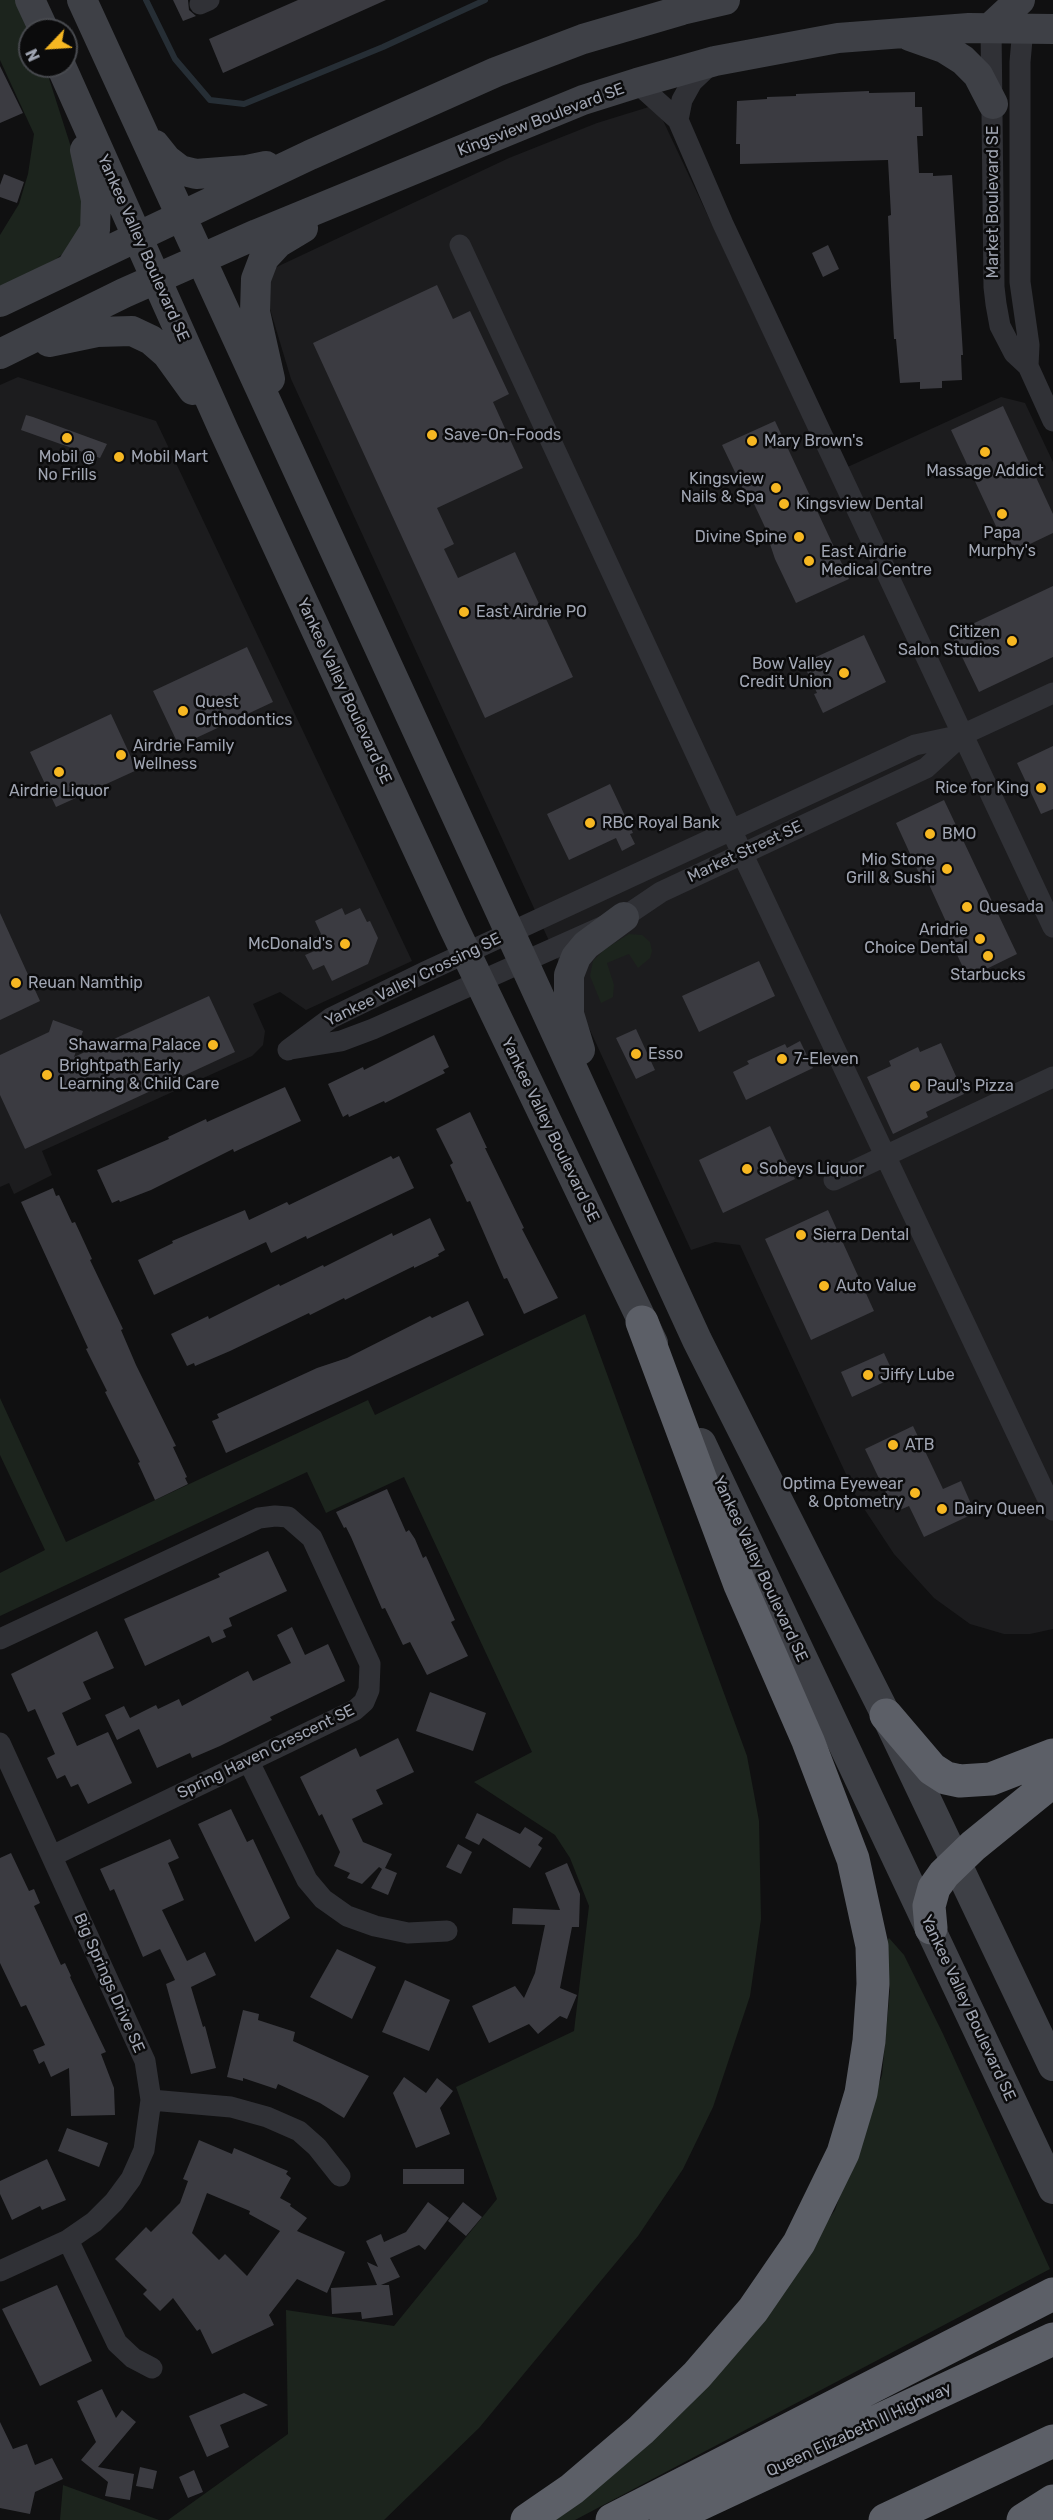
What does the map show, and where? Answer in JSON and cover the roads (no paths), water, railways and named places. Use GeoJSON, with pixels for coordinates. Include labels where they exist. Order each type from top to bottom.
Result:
{"type":"FeatureCollection","features":[{"type":"Feature","properties":{"kind":"highway"},"geometry":{"type":"LineString","coordinates":[[527,2520],[572,2488],[641,2430],[697,2375],[753,2310],[799,2243],[843,2153],[861,2093],[869,2041],[873,1984],[872,1946],[853,1859],[808,1742],[740,1585],[642,1322]]}},
{"type":"Feature","properties":{"kind":"highway"},"geometry":{"type":"LineString","coordinates":[[886,1715],[932,1769],[946,1778],[960,1781],[991,1779],[1053,1755]]}},
{"type":"Feature","properties":{"kind":"highway"},"geometry":{"type":"LineString","coordinates":[[931,1928],[929,1906],[934,1888],[955,1862],[1053,1781]]}},
{"type":"Feature","properties":{"kind":"highway"},"geometry":{"type":"LineString","coordinates":[[612,2520],[1053,2294]]}},
{"type":"Feature","properties":{"kind":"highway","name":"Queen Elizabeth II Highway"},"geometry":{"type":"LineString","coordinates":[[666,2520],[1040,2345]]}},
{"type":"Feature","properties":{"kind":"highway"},"geometry":{"type":"LineString","coordinates":[[885,2520],[1053,2441]]}},
{"type":"Feature","properties":{"kind":"highway"},"geometry":{"type":"LineString","coordinates":[[1023,2520],[1053,2501]]}},
{"type":"Feature","properties":{"kind":"main road"},"geometry":{"type":"LineString","coordinates":[[30,0],[38,18]]}},
{"type":"Feature","properties":{"kind":"main road"},"geometry":{"type":"LineString","coordinates":[[82,0],[697,1340],[886,1715],[1053,2066]]}},
{"type":"Feature","properties":{"kind":"main road"},"geometry":{"type":"LineString","coordinates":[[0,302],[310,155],[496,72],[583,39],[682,10],[726,0]]}},
{"type":"Feature","properties":{"kind":"main road","name":"Kingsview Boulevard SE"},"geometry":{"type":"LineString","coordinates":[[0,355],[201,259],[583,100],[638,82],[715,61],[838,38],[901,33],[1021,9],[1053,29]]}},
{"type":"Feature","properties":{"kind":"main road"},"geometry":{"type":"LineString","coordinates":[[901,33],[945,48],[963,60],[978,75],[993,104]]}},
{"type":"Feature","properties":{"kind":"main road"},"geometry":{"type":"LineString","coordinates":[[66,78],[96,200],[95,230],[72,268]]}},
{"type":"Feature","properties":{"kind":"main road","name":"Yankee Valley Boulevard SE"},"geometry":{"type":"LineString","coordinates":[[66,78],[224,431],[479,982],[931,1928],[1053,2189]]}},
{"type":"Feature","properties":{"kind":"main road"},"geometry":{"type":"LineString","coordinates":[[141,128],[167,160],[180,170],[195,174],[247,170],[310,155]]}},
{"type":"Feature","properties":{"kind":"main road"},"geometry":{"type":"LineString","coordinates":[[295,464],[264,356],[255,312],[256,279],[264,258],[278,243],[364,190]]}},
{"type":"Feature","properties":{"kind":"main road"},"geometry":{"type":"LineString","coordinates":[[0,355],[76,336],[121,330],[132,331],[151,340],[167,354],[224,431]]}},
{"type":"Feature","properties":{"kind":"main road"},"geometry":{"type":"LineString","coordinates":[[609,1150],[569,1014],[567,990],[569,975],[576,957],[592,940],[624,917]]}},
{"type":"Feature","properties":{"kind":"street","name":"Market Boulevard SE"},"geometry":{"type":"LineString","coordinates":[[1021,9],[1020,282],[1029,345],[1028,366]]}},
{"type":"Feature","properties":{"kind":"street","name":"Market Boulevard SE"},"geometry":{"type":"LineString","coordinates":[[991,14],[996,304],[1000,326],[1014,353],[1028,366],[1053,421]]}},
{"type":"Feature","properties":{"kind":"street"},"geometry":{"type":"LineString","coordinates":[[678,120],[682,100],[692,82],[715,61]]}},
{"type":"Feature","properties":{"kind":"street"},"geometry":{"type":"LineString","coordinates":[[638,82],[678,120],[719,216],[1053,927]]}},
{"type":"Feature","properties":{"kind":"street"},"geometry":{"type":"LineString","coordinates":[[460,245],[731,830],[1053,1510]]}},
{"type":"Feature","properties":{"kind":"street","name":"Market Street SE"},"geometry":{"type":"LineString","coordinates":[[510,933],[915,745],[962,735],[1053,693]]}},
{"type":"Feature","properties":{"kind":"street","name":"Market Street SE"},"geometry":{"type":"LineString","coordinates":[[524,962],[624,917],[661,892],[926,768],[962,735]]}},
{"type":"Feature","properties":{"kind":"street","name":"Yankee Valley Crossing SE"},"geometry":{"type":"LineString","coordinates":[[510,933],[330,1018],[288,1050],[341,1041],[524,962]]}},
{"type":"Feature","properties":{"kind":"street"},"geometry":{"type":"LineString","coordinates":[[834,1180],[1053,1077]]}},
{"type":"Feature","properties":{"kind":"street","name":"Spring Haven Crescent SE"},"geometry":{"type":"LineString","coordinates":[[0,1639],[259,1518],[275,1516],[288,1517],[312,1538],[370,1664],[369,1690],[364,1702],[355,1710],[52,1856]]}},
{"type":"Feature","properties":{"kind":"street","name":"Big Springs Drive SE"},"geometry":{"type":"LineString","coordinates":[[0,1743],[145,2061],[151,2100],[144,2150],[131,2179],[94,2222],[68,2240],[0,2271]]}},
{"type":"Feature","properties":{"kind":"street"},"geometry":{"type":"LineString","coordinates":[[249,1762],[307,1880],[322,1899],[347,1916],[375,1926],[408,1933],[447,1931]]}},
{"type":"Feature","properties":{"kind":"street"},"geometry":{"type":"LineString","coordinates":[[151,2100],[231,2107],[267,2117],[299,2131],[317,2147],[340,2176]]}},
{"type":"Feature","properties":{"kind":"street"},"geometry":{"type":"LineString","coordinates":[[68,2240],[117,2343],[133,2358],[152,2368]]}},
{"type":"Feature","properties":{"kind":"waterway"},"geometry":{"type":"LineString","coordinates":[[146,0],[175,59],[210,100],[244,104],[383,47],[485,0]]}},
{"type":"Feature","properties":{"kind":"place","name":"Save-On-Foods"},"geometry":{"type":"Point","coordinates":[432,435]}},
{"type":"Feature","properties":{"kind":"place","name":"Mobil @ No Frills"},"geometry":{"type":"Point","coordinates":[67,438]}},
{"type":"Feature","properties":{"kind":"place","name":"Mary Brown's"},"geometry":{"type":"Point","coordinates":[752,441]}},
{"type":"Feature","properties":{"kind":"place","name":"Massage Addict"},"geometry":{"type":"Point","coordinates":[985,452]}},
{"type":"Feature","properties":{"kind":"place","name":"Mobil Mart"},"geometry":{"type":"Point","coordinates":[119,457]}},
{"type":"Feature","properties":{"kind":"place","name":"Kingsview Nails & Spa"},"geometry":{"type":"Point","coordinates":[776,488]}},
{"type":"Feature","properties":{"kind":"place","name":"Kingsview Dental"},"geometry":{"type":"Point","coordinates":[784,504]}},
{"type":"Feature","properties":{"kind":"place","name":"Papa Murphy's"},"geometry":{"type":"Point","coordinates":[1002,514]}},
{"type":"Feature","properties":{"kind":"place","name":"Divine Spine"},"geometry":{"type":"Point","coordinates":[799,537]}},
{"type":"Feature","properties":{"kind":"place","name":"East Airdrie Medical Centre"},"geometry":{"type":"Point","coordinates":[809,561]}},
{"type":"Feature","properties":{"kind":"place","name":"East Airdrie PO"},"geometry":{"type":"Point","coordinates":[464,612]}},
{"type":"Feature","properties":{"kind":"place","name":"Citizen Salon Studios"},"geometry":{"type":"Point","coordinates":[1012,641]}},
{"type":"Feature","properties":{"kind":"place","name":"Bow Valley Credit Union"},"geometry":{"type":"Point","coordinates":[844,673]}},
{"type":"Feature","properties":{"kind":"place","name":"Quest Orthodontics"},"geometry":{"type":"Point","coordinates":[183,711]}},
{"type":"Feature","properties":{"kind":"place","name":"Airdrie Family Wellness"},"geometry":{"type":"Point","coordinates":[121,755]}},
{"type":"Feature","properties":{"kind":"place","name":"Airdrie Liquor"},"geometry":{"type":"Point","coordinates":[59,772]}},
{"type":"Feature","properties":{"kind":"place","name":"Rice for King"},"geometry":{"type":"Point","coordinates":[1041,788]}},
{"type":"Feature","properties":{"kind":"place","name":"RBC Royal Bank"},"geometry":{"type":"Point","coordinates":[590,823]}},
{"type":"Feature","properties":{"kind":"place","name":"BMO"},"geometry":{"type":"Point","coordinates":[930,834]}},
{"type":"Feature","properties":{"kind":"place","name":"Mio Stone Grill & Sushi"},"geometry":{"type":"Point","coordinates":[947,869]}},
{"type":"Feature","properties":{"kind":"place","name":"Quesada"},"geometry":{"type":"Point","coordinates":[967,907]}},
{"type":"Feature","properties":{"kind":"place","name":"Aridrie Choice Dental"},"geometry":{"type":"Point","coordinates":[980,939]}},
{"type":"Feature","properties":{"kind":"place","name":"McDonald's"},"geometry":{"type":"Point","coordinates":[345,944]}},
{"type":"Feature","properties":{"kind":"place","name":"Starbucks"},"geometry":{"type":"Point","coordinates":[988,956]}},
{"type":"Feature","properties":{"kind":"place","name":"Reuan Namthip"},"geometry":{"type":"Point","coordinates":[16,983]}},
{"type":"Feature","properties":{"kind":"place","name":"Shawarma Palace"},"geometry":{"type":"Point","coordinates":[213,1045]}},
{"type":"Feature","properties":{"kind":"place","name":"Esso"},"geometry":{"type":"Point","coordinates":[636,1054]}},
{"type":"Feature","properties":{"kind":"place","name":"7-Eleven"},"geometry":{"type":"Point","coordinates":[782,1059]}},
{"type":"Feature","properties":{"kind":"place","name":"Brightpath Early Learning & Child Care"},"geometry":{"type":"Point","coordinates":[47,1075]}},
{"type":"Feature","properties":{"kind":"place","name":"Paul's Pizza"},"geometry":{"type":"Point","coordinates":[915,1086]}},
{"type":"Feature","properties":{"kind":"place","name":"Sobeys Liquor"},"geometry":{"type":"Point","coordinates":[747,1169]}},
{"type":"Feature","properties":{"kind":"place","name":"Sierra Dental"},"geometry":{"type":"Point","coordinates":[801,1235]}},
{"type":"Feature","properties":{"kind":"place","name":"Auto Value"},"geometry":{"type":"Point","coordinates":[824,1286]}},
{"type":"Feature","properties":{"kind":"place","name":"Jiffy Lube"},"geometry":{"type":"Point","coordinates":[868,1375]}},
{"type":"Feature","properties":{"kind":"place","name":"ATB"},"geometry":{"type":"Point","coordinates":[893,1445]}},
{"type":"Feature","properties":{"kind":"place","name":"Optima Eyewear & Optometry"},"geometry":{"type":"Point","coordinates":[915,1493]}},
{"type":"Feature","properties":{"kind":"place","name":"Dairy Queen"},"geometry":{"type":"Point","coordinates":[942,1509]}}]}
